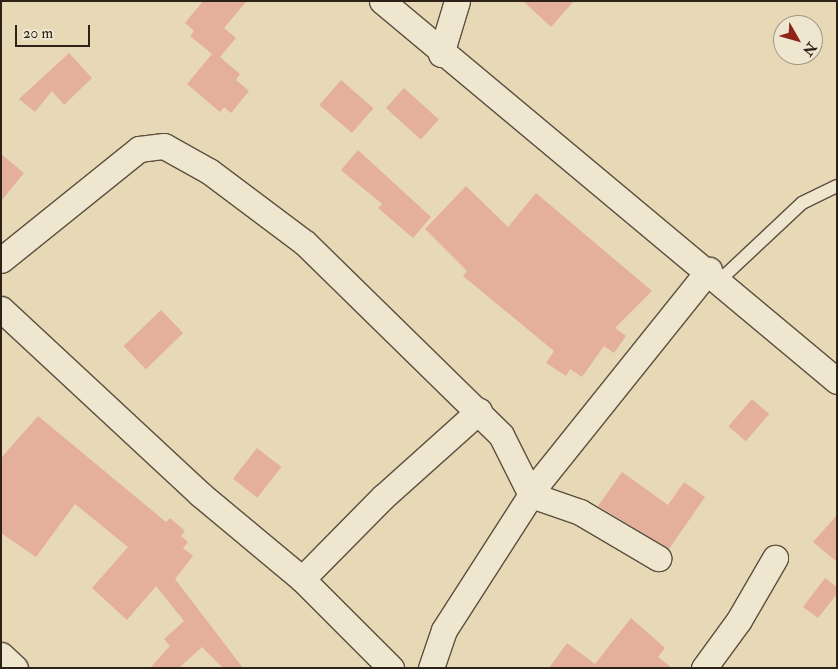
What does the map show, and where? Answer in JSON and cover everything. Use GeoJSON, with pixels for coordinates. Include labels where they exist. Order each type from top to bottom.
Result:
{"type":"FeatureCollection","features":[{"type":"Feature","properties":{"kind":"street"},"geometry":{"type":"LineString","coordinates":[[382,1],[441,54],[631,213],[714,275],[837,381]]}},
{"type":"Feature","properties":{"kind":"street"},"geometry":{"type":"LineString","coordinates":[[441,54],[457,1]]}},
{"type":"Feature","properties":{"kind":"street"},"geometry":{"type":"LineString","coordinates":[[1,260],[139,149],[164,146],[209,170],[305,244],[479,411],[512,452],[530,495],[580,512],[658,558]]}},
{"type":"Feature","properties":{"kind":"street"},"geometry":{"type":"LineString","coordinates":[[431,668],[444,630],[530,495],[714,275]]}},
{"type":"Feature","properties":{"kind":"street"},"geometry":{"type":"LineString","coordinates":[[1,310],[200,494],[302,579],[390,668]]}},
{"type":"Feature","properties":{"kind":"street"},"geometry":{"type":"LineString","coordinates":[[302,579],[371,509],[479,411]]}},
{"type":"Feature","properties":{"kind":"street"},"geometry":{"type":"LineString","coordinates":[[704,668],[739,620],[775,558]]}},
{"type":"Feature","properties":{"kind":"street"},"geometry":{"type":"LineString","coordinates":[[1,655],[14,668]]}},
{"type":"Feature","properties":{"kind":"lane"},"geometry":{"type":"LineString","coordinates":[[714,275],[802,203],[837,186]]}},
{"type":"Feature","properties":{"kind":"building"},"geometry":{"type":"Polygon","coordinates":[[[203,1],[247,1],[224,28],[236,38],[220,57],[240,74],[236,80],[249,91],[231,113],[224,107],[220,112],[187,84],[212,54],[190,36],[194,31],[185,23],[203,1]]]}},
{"type":"Feature","properties":{"kind":"building"},"geometry":{"type":"Polygon","coordinates":[[[523,1],[574,1],[551,27],[523,1]]]}},
{"type":"Feature","properties":{"kind":"building"},"geometry":{"type":"Polygon","coordinates":[[[69,53],[92,78],[64,105],[52,91],[35,112],[19,99],[69,53]]]}},
{"type":"Feature","properties":{"kind":"building"},"geometry":{"type":"Polygon","coordinates":[[[341,80],[373,108],[352,133],[319,105],[341,80]]]}},
{"type":"Feature","properties":{"kind":"building"},"geometry":{"type":"Polygon","coordinates":[[[404,88],[439,119],[421,140],[386,108],[404,88]]]}},
{"type":"Feature","properties":{"kind":"building"},"geometry":{"type":"Polygon","coordinates":[[[358,150],[431,217],[413,238],[378,208],[382,204],[341,170],[358,150]]]}},
{"type":"Feature","properties":{"kind":"building"},"geometry":{"type":"Polygon","coordinates":[[[1,154],[24,173],[1,201],[1,154]]]}},
{"type":"Feature","properties":{"kind":"building"},"geometry":{"type":"Polygon","coordinates":[[[466,186],[508,227],[536,193],[652,291],[615,328],[626,336],[614,353],[604,346],[582,377],[570,369],[566,376],[546,363],[554,351],[463,276],[467,271],[425,229],[466,186]]]}},
{"type":"Feature","properties":{"kind":"building"},"geometry":{"type":"Polygon","coordinates":[[[161,310],[183,333],[146,369],[124,346],[161,310]]]}},
{"type":"Feature","properties":{"kind":"building"},"geometry":{"type":"Polygon","coordinates":[[[752,399],[769,414],[746,441],[728,426],[752,399]]]}},
{"type":"Feature","properties":{"kind":"building"},"geometry":{"type":"Polygon","coordinates":[[[38,416],[166,522],[170,518],[185,531],[181,536],[188,542],[183,548],[193,556],[175,579],[243,668],[223,668],[202,647],[179,668],[150,668],[170,646],[164,639],[184,621],[156,586],[127,620],[92,588],[128,547],[75,504],[36,557],[1,533],[1,458],[38,416]]]}},
{"type":"Feature","properties":{"kind":"building"},"geometry":{"type":"Polygon","coordinates":[[[257,448],[281,467],[257,498],[233,479],[257,448]]]}},
{"type":"Feature","properties":{"kind":"building"},"geometry":{"type":"Polygon","coordinates":[[[622,472],[668,505],[684,482],[705,497],[669,549],[598,506],[622,472]]]}},
{"type":"Feature","properties":{"kind":"building"},"geometry":{"type":"Polygon","coordinates":[[[837,515],[837,562],[813,542],[837,515]]]}},
{"type":"Feature","properties":{"kind":"building"},"geometry":{"type":"Polygon","coordinates":[[[825,578],[837,587],[837,594],[818,618],[803,607],[825,578]]]}},
{"type":"Feature","properties":{"kind":"building"},"geometry":{"type":"Polygon","coordinates":[[[631,618],[665,648],[658,657],[672,668],[549,668],[567,643],[595,664],[631,618]]]}}]}
